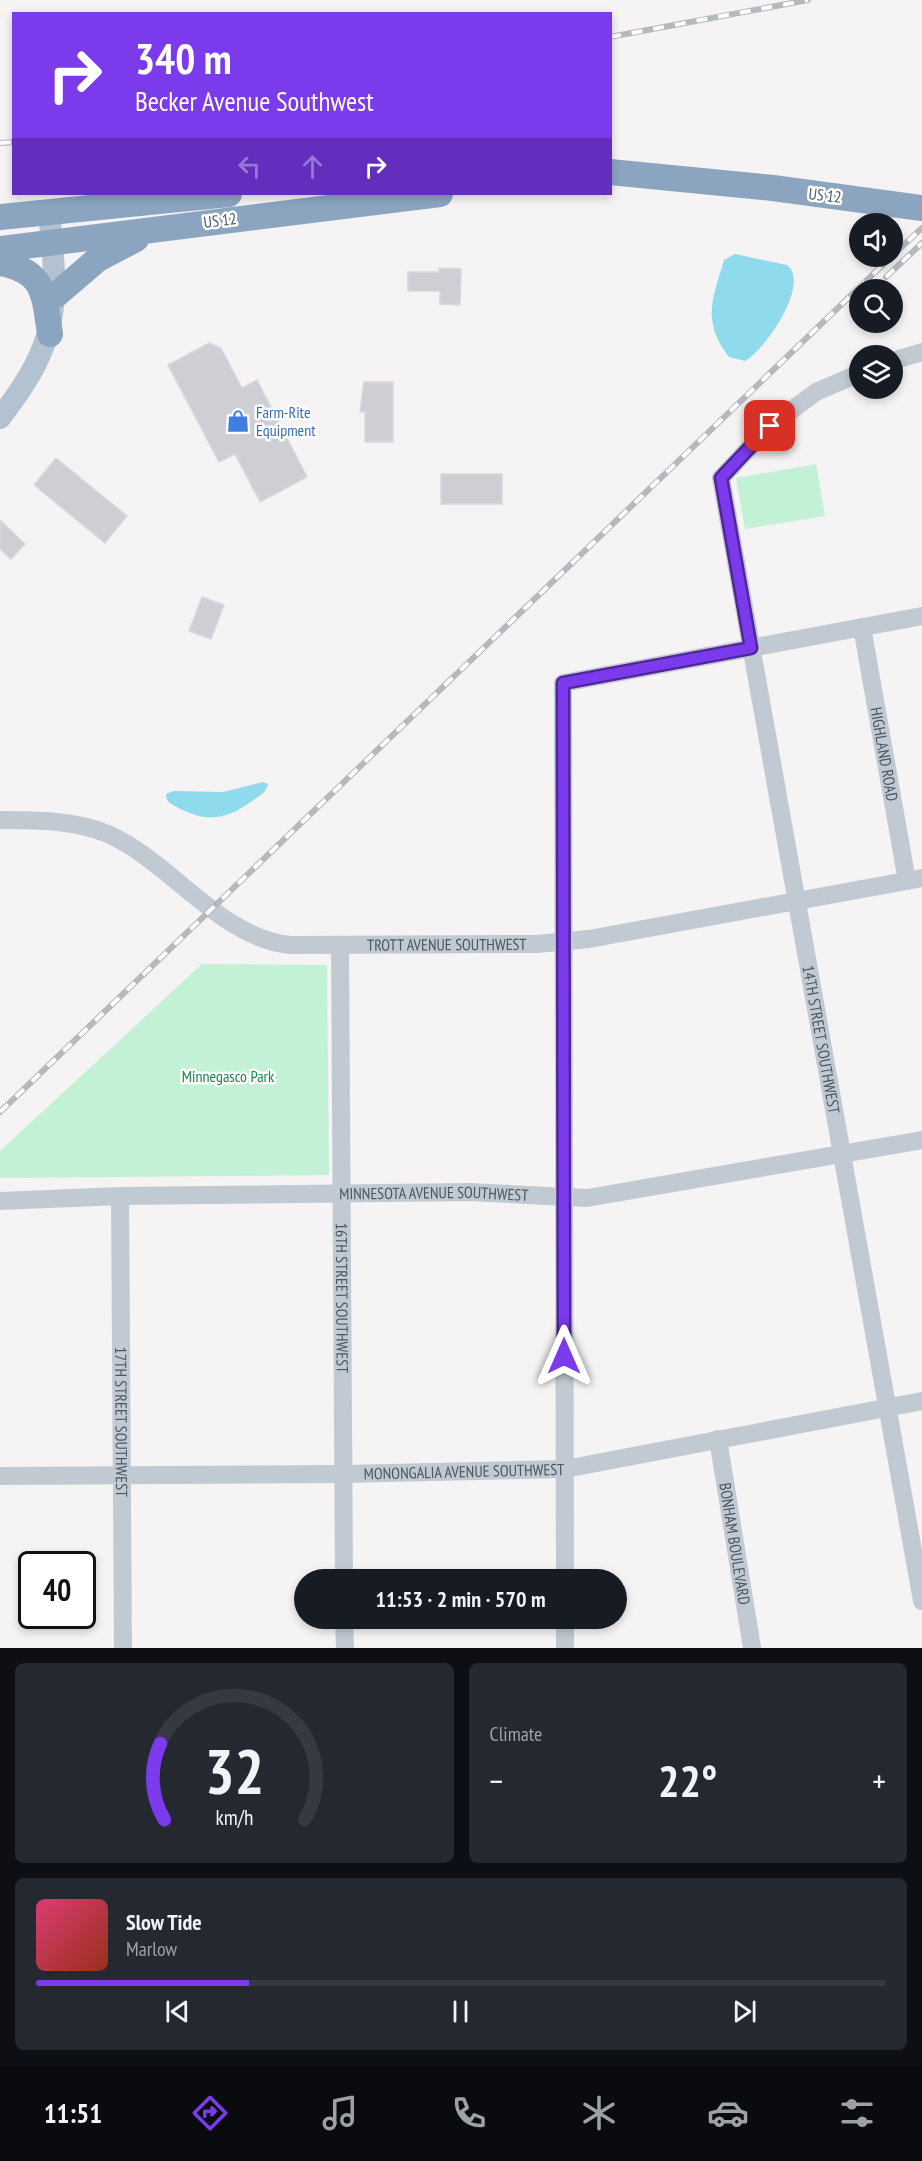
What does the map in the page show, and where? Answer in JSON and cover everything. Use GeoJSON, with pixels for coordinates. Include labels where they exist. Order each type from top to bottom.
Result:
{"type":"FeatureCollection","features":[{"type":"Feature","properties":{"kind":"highway","name":"US 12"},"geometry":{"type":"LineString","coordinates":[[612,172],[727,183],[922,208]]}},
{"type":"Feature","properties":{"kind":"highway","name":"US 12"},"geometry":{"type":"LineString","coordinates":[[612,183],[727,183]]}},
{"type":"Feature","properties":{"kind":"highway","name":"US 12"},"geometry":{"type":"LineString","coordinates":[[0,217],[220,195]]}},
{"type":"Feature","properties":{"kind":"highway","name":"US 12"},"geometry":{"type":"LineString","coordinates":[[0,249],[432,195]]}},
{"type":"Feature","properties":{"kind":"highway"},"geometry":{"type":"LineString","coordinates":[[56,295],[98,259],[115,248],[153,234],[197,223]]}},
{"type":"Feature","properties":{"kind":"highway"},"geometry":{"type":"LineString","coordinates":[[0,263],[27,270],[35,277],[43,295],[50,334]]}},
{"type":"Feature","properties":{"kind":"main road"},"geometry":{"type":"LineString","coordinates":[[0,418],[29,376],[50,334],[56,295],[49,213]]}},
{"type":"Feature","properties":{"kind":"street"},"geometry":{"type":"LineString","coordinates":[[903,358],[922,352]]}},
{"type":"Feature","properties":{"kind":"street","name":"14TH STREET SOUTHWEST"},"geometry":{"type":"LineString","coordinates":[[849,378],[816,392],[770,426],[721,478],[922,1601]]}},
{"type":"Feature","properties":{"kind":"street"},"geometry":{"type":"LineString","coordinates":[[565,1569],[563,683],[922,616]]}},
{"type":"Feature","properties":{"kind":"street","name":"HIGHLAND ROAD"},"geometry":{"type":"LineString","coordinates":[[862,627],[914,880]]}},
{"type":"Feature","properties":{"kind":"street","name":"TROTT AVENUE SOUTHWEST"},"geometry":{"type":"LineString","coordinates":[[0,820],[74,824],[107,834],[144,855],[250,934],[278,944],[562,942],[914,880]]}},
{"type":"Feature","properties":{"kind":"street","name":"16TH STREET SOUTHWEST"},"geometry":{"type":"LineString","coordinates":[[340,945],[344,1569]]}},
{"type":"Feature","properties":{"kind":"street","name":"MINNESOTA AVENUE SOUTHWEST"},"geometry":{"type":"LineString","coordinates":[[0,1201],[120,1196],[470,1192],[587,1198],[922,1140]]}},
{"type":"Feature","properties":{"kind":"street","name":"17TH STREET SOUTHWEST"},"geometry":{"type":"LineString","coordinates":[[120,1196],[123,1648]]}},
{"type":"Feature","properties":{"kind":"street","name":"MONONGALIA AVENUE SOUTHWEST"},"geometry":{"type":"LineString","coordinates":[[0,1476],[123,1473],[344,1474],[564,1469],[922,1401]]}},
{"type":"Feature","properties":{"kind":"street","name":"BONHAM BOULEVARD"},"geometry":{"type":"LineString","coordinates":[[718,1439],[753,1648]]}},
{"type":"Feature","properties":{"kind":"street"},"geometry":{"type":"LineString","coordinates":[[344,1629],[345,1648]]}},
{"type":"Feature","properties":{"kind":"street"},"geometry":{"type":"LineString","coordinates":[[565,1629],[565,1648]]}},
{"type":"Feature","properties":{"kind":"green space"},"geometry":{"type":"Polygon","coordinates":[[[816,464],[825,516],[745,529],[736,478],[816,464]]]}},
{"type":"Feature","properties":{"kind":"green space","name":"Minnegasco Park"},"geometry":{"type":"Polygon","coordinates":[[[202,964],[327,965],[329,1175],[0,1178],[0,1151],[202,964]]]}},
{"type":"Feature","properties":{"kind":"water"},"geometry":{"type":"Polygon","coordinates":[[[735,254],[787,265],[793,274],[790,301],[782,316],[763,344],[745,361],[729,357],[720,344],[712,321],[713,298],[724,260],[735,254]]]}},
{"type":"Feature","properties":{"kind":"water"},"geometry":{"type":"Polygon","coordinates":[[[263,782],[268,784],[260,796],[234,812],[216,817],[187,812],[171,804],[166,797],[166,794],[174,791],[223,792],[263,782]]]}},
{"type":"Feature","properties":{"kind":"building"},"geometry":{"type":"Polygon","coordinates":[[[439,268],[461,269],[460,305],[440,304],[440,291],[408,291],[408,272],[439,272],[439,268]]]}},
{"type":"Feature","properties":{"kind":"building","name":"Farm-Rite Equipment"},"geometry":{"type":"Polygon","coordinates":[[[209,343],[221,348],[242,388],[257,380],[307,477],[260,502],[235,454],[219,462],[168,365],[209,343]]]}},
{"type":"Feature","properties":{"kind":"building"},"geometry":{"type":"Polygon","coordinates":[[[364,382],[393,382],[393,442],[365,442],[365,412],[360,412],[364,382]]]}},
{"type":"Feature","properties":{"kind":"building"},"geometry":{"type":"Polygon","coordinates":[[[56,458],[127,516],[105,543],[34,485],[56,458]]]}},
{"type":"Feature","properties":{"kind":"building"},"geometry":{"type":"Polygon","coordinates":[[[441,474],[502,474],[502,504],[441,504],[441,474]]]}},
{"type":"Feature","properties":{"kind":"building"},"geometry":{"type":"Polygon","coordinates":[[[0,520],[25,544],[11,559],[0,549],[0,520]]]}},
{"type":"Feature","properties":{"kind":"building"},"geometry":{"type":"Polygon","coordinates":[[[202,597],[224,605],[211,639],[189,631],[202,597]]]}},
{"type":"Feature","properties":{"kind":"railway"},"geometry":{"type":"LineString","coordinates":[[612,37],[808,0]]}},
{"type":"Feature","properties":{"kind":"railway"},"geometry":{"type":"LineString","coordinates":[[0,143],[12,142]]}},
{"type":"Feature","properties":{"kind":"railway"},"geometry":{"type":"LineString","coordinates":[[903,246],[922,228]]}},
{"type":"Feature","properties":{"kind":"railway"},"geometry":{"type":"LineString","coordinates":[[886,277],[922,243]]}},
{"type":"Feature","properties":{"kind":"railway"},"geometry":{"type":"LineString","coordinates":[[0,1112],[881,267]]}},
{"type":"Feature","properties":{"kind":"place","name":"Farm-Rite Equipment"},"geometry":{"type":"Point","coordinates":[238,421]}},
{"type":"Feature","properties":{"kind":"route"},"geometry":{"type":"LineString","coordinates":[[564,1356],[563,683],[751,648],[721,478],[770,426]]}}]}
